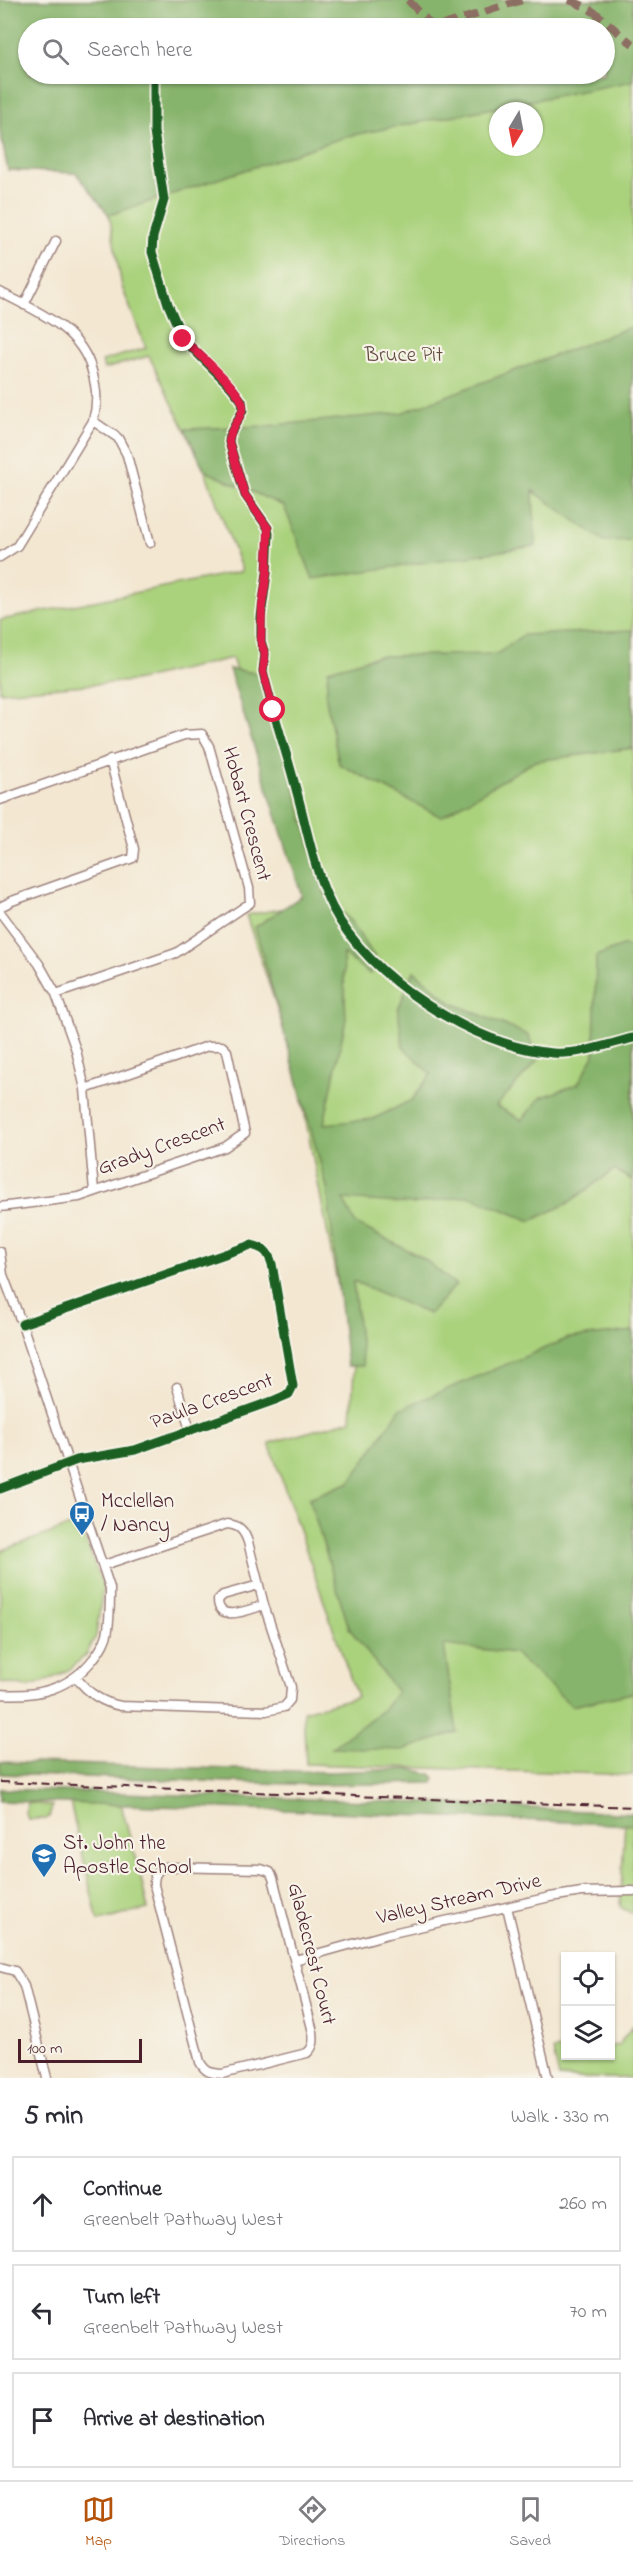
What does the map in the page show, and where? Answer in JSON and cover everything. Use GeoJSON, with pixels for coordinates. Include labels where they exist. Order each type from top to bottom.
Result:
{"type":"FeatureCollection","features":[{"type":"Feature","properties":{"kind":"street"},"geometry":{"type":"LineString","coordinates":[[24,305],[56,241]]}},
{"type":"Feature","properties":{"kind":"street"},"geometry":{"type":"LineString","coordinates":[[0,292],[68,331],[87,353],[97,388],[98,402],[93,421],[17,546],[0,557]]}},
{"type":"Feature","properties":{"kind":"street"},"geometry":{"type":"LineString","coordinates":[[93,421],[118,438],[127,455],[150,543]]}},
{"type":"Feature","properties":{"kind":"street","name":"Hobart Crescent"},"geometry":{"type":"LineString","coordinates":[[0,800],[184,735],[202,734],[210,746],[249,888],[250,903],[176,953],[56,994]]}},
{"type":"Feature","properties":{"kind":"street"},"geometry":{"type":"LineString","coordinates":[[94,1191],[85,1089],[76,1050],[56,994],[39,964],[0,909],[12,901],[133,858],[134,849],[110,760]]}},
{"type":"Feature","properties":{"kind":"street","name":"Grady Crescent"},"geometry":{"type":"LineString","coordinates":[[0,1207],[79,1197],[225,1147],[245,1133],[227,1050],[222,1046],[208,1046],[85,1089]]}},
{"type":"Feature","properties":{"kind":"street","name":"Paula Crescent"},"geometry":{"type":"LineString","coordinates":[[0,1489],[69,1464],[135,1450],[275,1400],[289,1394],[293,1386],[272,1264],[269,1254],[263,1248],[251,1245],[21,1324]]}},
{"type":"Feature","properties":{"kind":"street"},"geometry":{"type":"LineString","coordinates":[[0,1252],[3,1275],[110,1588],[108,1632],[98,1654],[83,1672],[64,1685],[40,1693],[0,1694]]}},
{"type":"Feature","properties":{"kind":"street"},"geometry":{"type":"LineString","coordinates":[[177,1387],[190,1430]]}},
{"type":"Feature","properties":{"kind":"street"},"geometry":{"type":"LineString","coordinates":[[76,1677],[85,1689],[110,1704],[121,1706],[266,1711],[281,1708],[290,1700],[291,1687],[258,1585],[245,1533],[238,1526],[227,1524],[104,1565]]}},
{"type":"Feature","properties":{"kind":"street"},"geometry":{"type":"LineString","coordinates":[[258,1585],[223,1595],[218,1600],[218,1606],[228,1615],[264,1605]]}},
{"type":"Feature","properties":{"kind":"street","name":"Gladecrest Court"},"geometry":{"type":"LineString","coordinates":[[166,1867],[261,1869],[270,1872],[295,1960],[313,2032],[314,2041],[311,2049],[306,2053],[222,2074],[208,2073],[200,2062],[154,1885],[154,1876],[158,1870],[166,1867]]}},
{"type":"Feature","properties":{"kind":"street","name":"Valley Stream Drive"},"geometry":{"type":"LineString","coordinates":[[295,1960],[393,1932],[507,1907],[582,1892],[633,1891]]}},
{"type":"Feature","properties":{"kind":"street"},"geometry":{"type":"LineString","coordinates":[[507,1907],[548,2078]]}},
{"type":"Feature","properties":{"kind":"street"},"geometry":{"type":"LineString","coordinates":[[0,1968],[15,1971],[24,1986],[46,2078]]}},
{"type":"Feature","properties":{"kind":"green space","name":"Bruce Pit"},"geometry":{"type":"Polygon","coordinates":[[[0,0],[633,0],[633,1775],[306,1764],[303,1711],[357,1697],[269,1443],[351,1420],[354,1370],[294,1059],[246,915],[309,904],[296,853],[232,658],[134,681],[0,692],[0,620],[242,571],[205,471],[149,356],[104,369],[102,361],[146,348],[122,287],[109,214],[76,173],[8,170],[0,131],[0,0]]]}},
{"type":"Feature","properties":{"kind":"green space"},"geometry":{"type":"Polygon","coordinates":[[[0,0],[633,0],[633,81],[524,102],[489,102],[489,109],[348,136],[109,215],[76,173],[8,170],[0,131],[0,0]]]}},
{"type":"Feature","properties":{"kind":"green space"},"geometry":{"type":"Polygon","coordinates":[[[633,326],[633,540],[604,541],[533,491],[535,546],[313,579],[284,506],[205,471],[185,429],[266,426],[401,413],[633,326]]]}},
{"type":"Feature","properties":{"kind":"green space"},"geometry":{"type":"Polygon","coordinates":[[[633,630],[633,748],[535,761],[441,817],[339,764],[326,699],[328,670],[378,656],[497,654],[523,635],[633,630]]]}},
{"type":"Feature","properties":{"kind":"green space"},"geometry":{"type":"Polygon","coordinates":[[[229,669],[262,674],[324,892],[352,923],[378,962],[370,974],[343,954],[346,1019],[324,1124],[373,1119],[412,1100],[431,1074],[403,1047],[398,1009],[414,971],[452,1003],[528,1035],[539,1059],[496,1106],[522,1120],[540,1098],[578,1084],[594,1055],[596,956],[625,945],[633,949],[633,1180],[614,1170],[568,1203],[531,1221],[469,1196],[413,1204],[343,1199],[356,1224],[423,1258],[456,1285],[429,1314],[353,1281],[363,1366],[347,1366],[327,1188],[255,927],[302,896],[229,669]]]}},
{"type":"Feature","properties":{"kind":"green space"},"geometry":{"type":"Polygon","coordinates":[[[633,1331],[633,1693],[572,1706],[514,1653],[444,1645],[457,1732],[403,1750],[332,1748],[385,1708],[397,1692],[349,1628],[309,1498],[350,1482],[400,1409],[569,1338],[633,1331]]]}},
{"type":"Feature","properties":{"kind":"green space"},"geometry":{"type":"Polygon","coordinates":[[[79,1523],[103,1586],[96,1636],[86,1655],[70,1669],[49,1680],[27,1687],[0,1682],[0,1551],[79,1523]]]}},
{"type":"Feature","properties":{"kind":"green space"},"geometry":{"type":"Polygon","coordinates":[[[0,1762],[329,1772],[411,1769],[431,1774],[435,1778],[433,1783],[319,1785],[0,1774],[0,1762]]]}},
{"type":"Feature","properties":{"kind":"green space"},"geometry":{"type":"Polygon","coordinates":[[[0,1789],[459,1804],[633,1814],[633,1825],[0,1801],[0,1789]]]}},
{"type":"Feature","properties":{"kind":"green space"},"geometry":{"type":"Polygon","coordinates":[[[70,1802],[121,1804],[136,1861],[141,1869],[148,1909],[98,1921],[70,1802]]]}},
{"type":"Feature","properties":{"kind":"green space"},"geometry":{"type":"Polygon","coordinates":[[[28,1804],[52,1806],[49,1817],[28,1819],[25,1812],[28,1804]]]}},
{"type":"Feature","properties":{"kind":"green space"},"geometry":{"type":"Polygon","coordinates":[[[625,1822],[633,1822],[633,1914],[620,1907],[625,1822]]]}},
{"type":"Feature","properties":{"kind":"green space"},"geometry":{"type":"Polygon","coordinates":[[[633,2026],[633,2078],[559,2078],[553,2050],[561,2049],[561,2060],[615,2060],[615,2045],[618,2045],[633,2026]]]}},
{"type":"Feature","properties":{"kind":"railway"},"geometry":{"type":"LineString","coordinates":[[0,1782],[633,1807]]}},
{"type":"Feature","properties":{"kind":"marked path"},"geometry":{"type":"LineString","coordinates":[[408,0],[425,18]]}},
{"type":"Feature","properties":{"kind":"marked path"},"geometry":{"type":"LineString","coordinates":[[465,18],[522,0]]}},
{"type":"Feature","properties":{"kind":"marked path"},"geometry":{"type":"LineString","coordinates":[[569,0],[590,9],[602,18]]}},
{"type":"Feature","properties":{"kind":"marked path"},"geometry":{"type":"LineString","coordinates":[[615,29],[633,44]]}},
{"type":"Feature","properties":{"kind":"cycle path"},"geometry":{"type":"LineString","coordinates":[[154,84],[154,132],[164,200],[153,237],[152,252],[168,304],[183,339],[242,401],[243,410],[230,434],[229,442],[245,495],[268,528],[269,534],[261,617],[261,642],[265,654],[263,671],[316,864],[332,907],[348,933],[370,959],[397,983],[458,1023],[490,1038],[523,1048],[553,1053],[583,1051],[633,1038]]}},
{"type":"Feature","properties":{"kind":"cycle path"},"geometry":{"type":"LineString","coordinates":[[0,1489],[77,1460],[135,1450],[275,1400],[289,1394],[293,1386],[272,1264],[265,1251],[251,1245],[22,1324]]}},
{"type":"Feature","properties":{"kind":"place","name":"Mcclellan / Nancy"},"geometry":{"type":"Point","coordinates":[82,1537]}},
{"type":"Feature","properties":{"kind":"place","name":"St. John the Apostle School"},"geometry":{"type":"Point","coordinates":[44,1879]}},
{"type":"Feature","properties":{"kind":"route"},"geometry":{"type":"LineString","coordinates":[[183,339],[230,386],[243,404],[243,410],[230,434],[229,442],[245,495],[268,528],[261,642],[265,654],[263,671],[273,710]]}}]}
